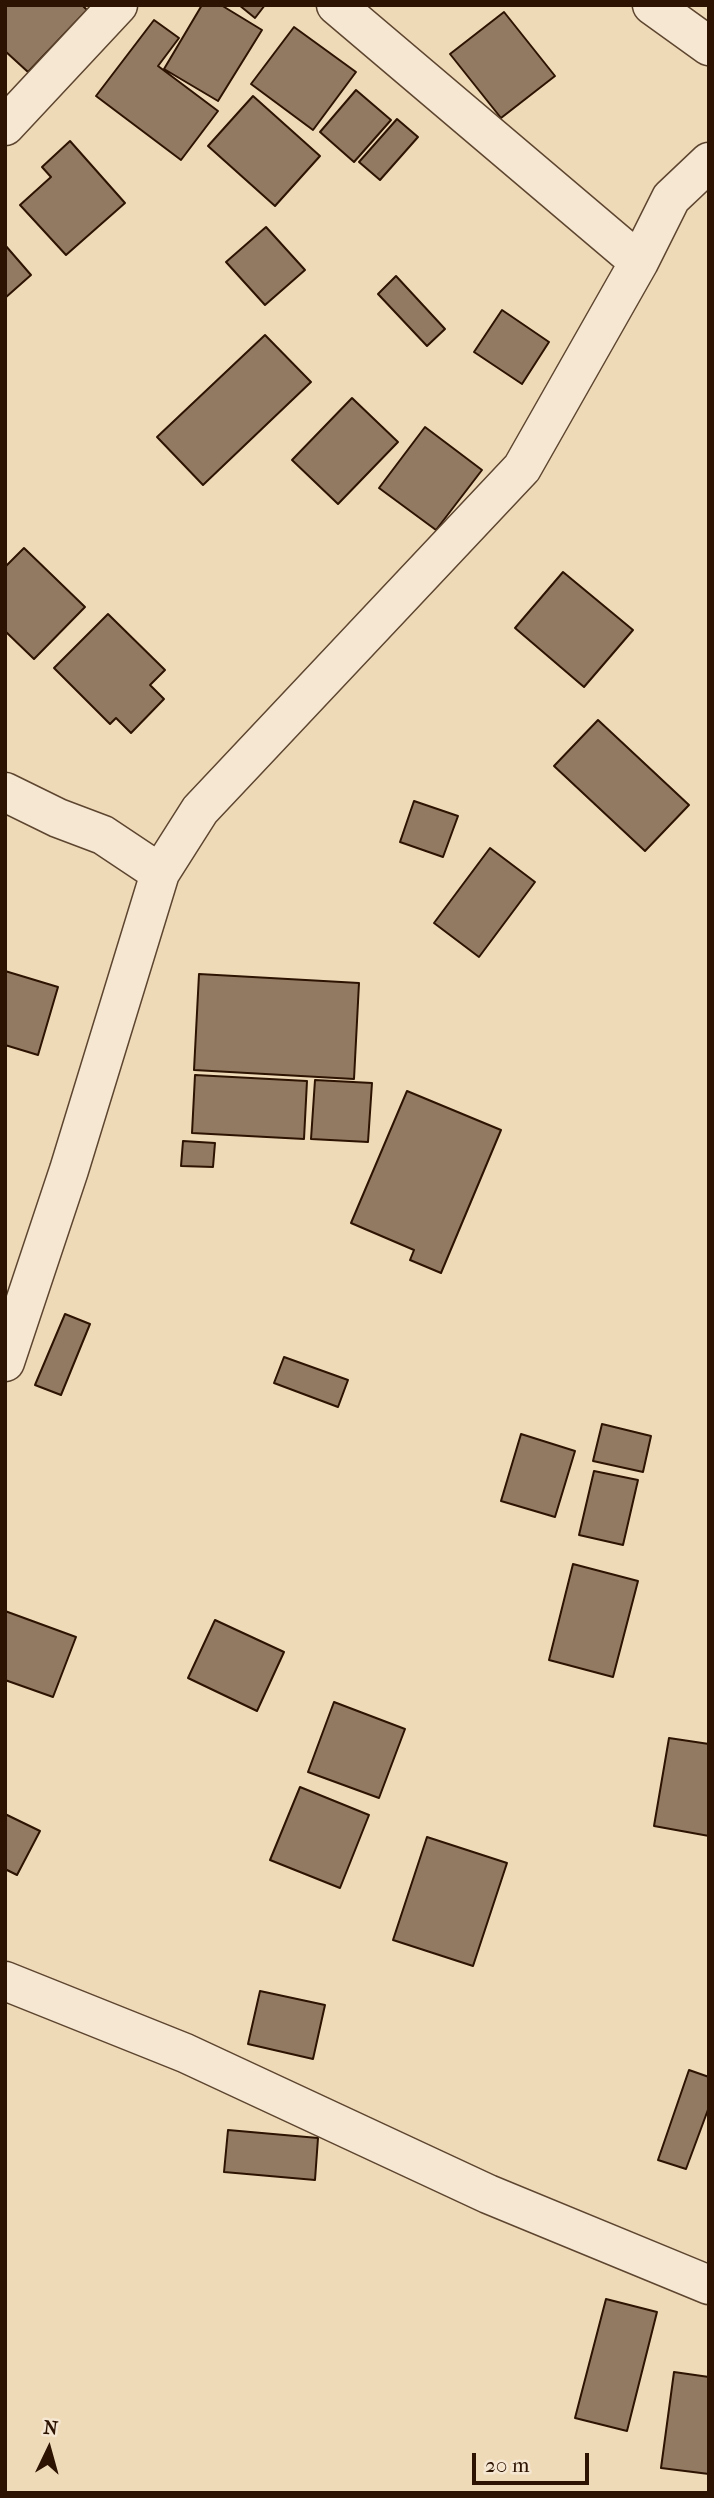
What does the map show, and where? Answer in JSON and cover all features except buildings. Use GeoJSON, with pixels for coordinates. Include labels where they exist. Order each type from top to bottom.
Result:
{"type":"FeatureCollection","features":[{"type":"Feature","properties":{"kind":"street"},"geometry":{"type":"LineString","coordinates":[[5,126],[118,5]]}},
{"type":"Feature","properties":{"kind":"street"},"geometry":{"type":"LineString","coordinates":[[336,5],[639,262]]}},
{"type":"Feature","properties":{"kind":"street"},"geometry":{"type":"LineString","coordinates":[[652,5],[709,46]]}},
{"type":"Feature","properties":{"kind":"street"},"geometry":{"type":"LineString","coordinates":[[5,1362],[69,1170],[160,873],[200,810],[522,468],[639,262],[671,198],[709,162]]}},
{"type":"Feature","properties":{"kind":"street"},"geometry":{"type":"LineString","coordinates":[[5,792],[58,818],[103,835],[160,873]]}},
{"type":"Feature","properties":{"kind":"street"},"geometry":{"type":"LineString","coordinates":[[5,1981],[185,2053],[488,2194],[709,2285]]}}]}
